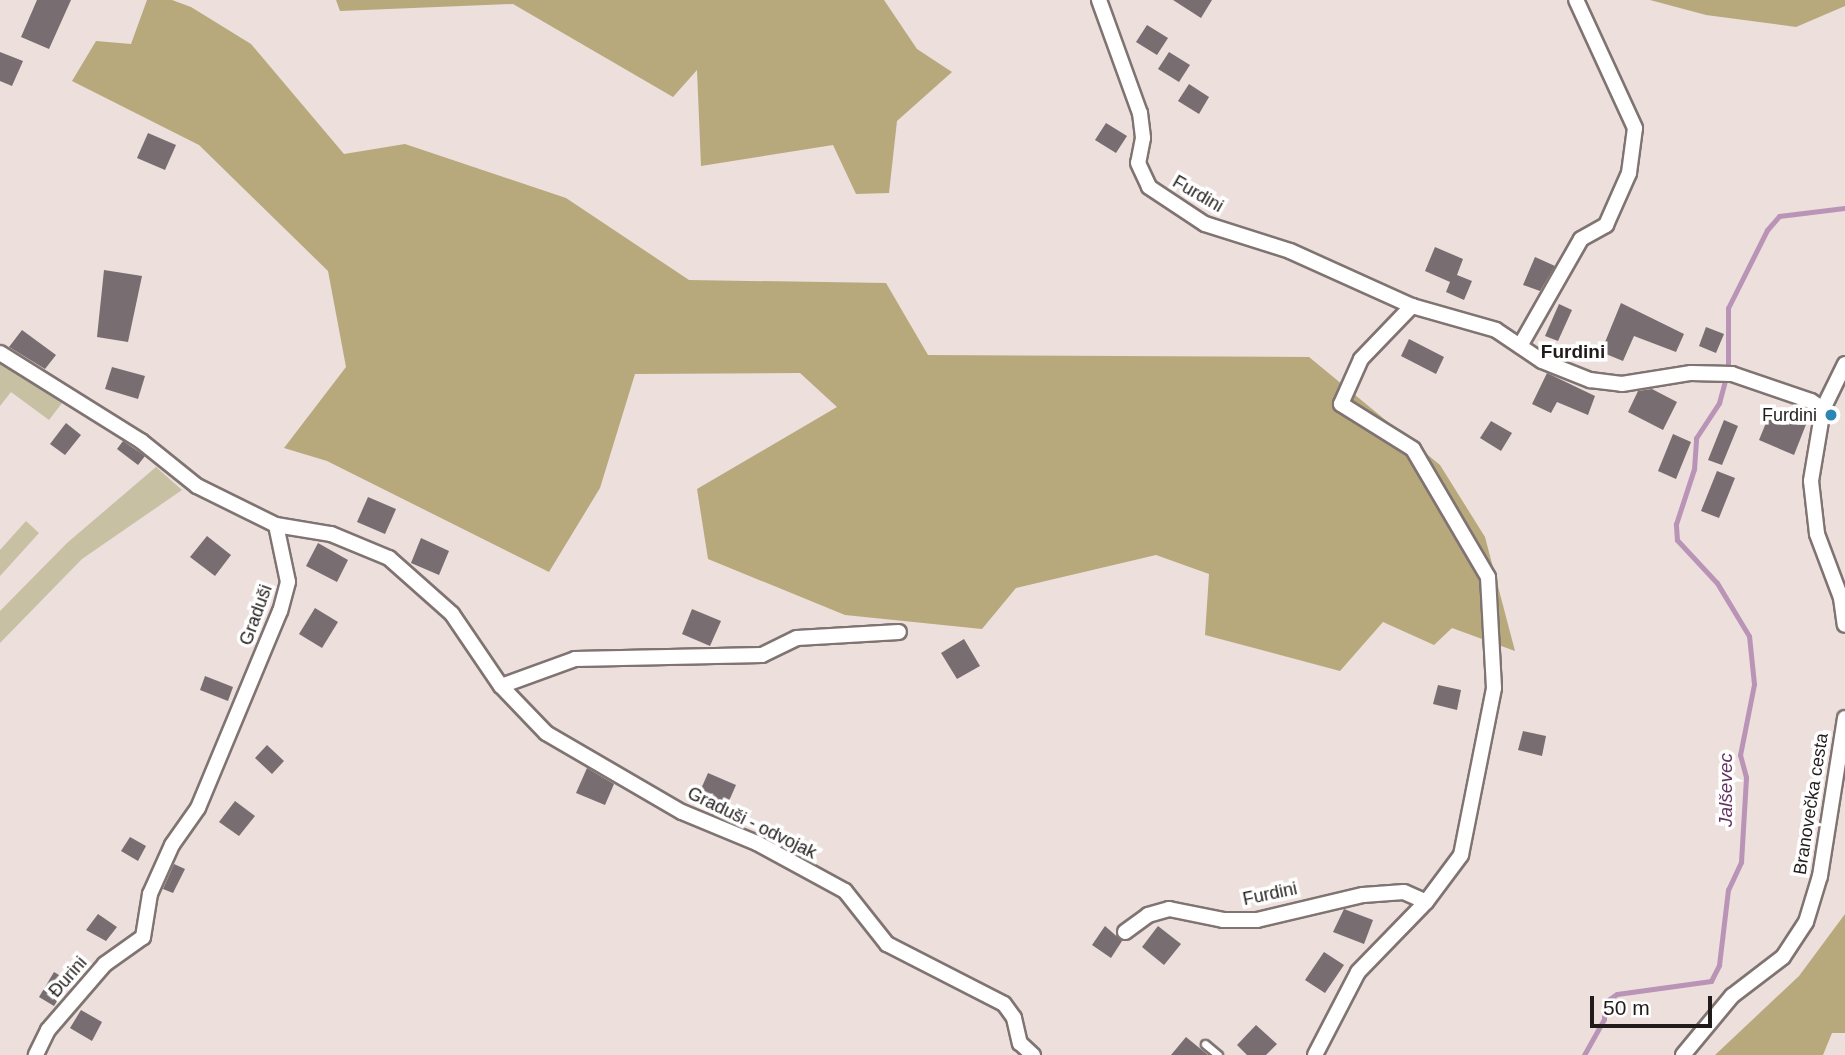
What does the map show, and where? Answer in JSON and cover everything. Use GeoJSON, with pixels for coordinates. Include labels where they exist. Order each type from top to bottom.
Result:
{"type":"FeatureCollection","features":[{"type":"Feature","properties":{"kind":"street","name":"Furdini"},"geometry":{"type":"LineString","coordinates":[[1099,0],[1140,113],[1143,138],[1138,163],[1149,187],[1205,224],[1290,251],[1412,306],[1483,325],[1542,361],[1590,380],[1622,384],[1691,373],[1732,374],[1823,409]]}},
{"type":"Feature","properties":{"kind":"street"},"geometry":{"type":"LineString","coordinates":[[1520,346],[1581,239],[1606,225],[1629,173],[1635,128],[1576,0]]}},
{"type":"Feature","properties":{"kind":"street"},"geometry":{"type":"LineString","coordinates":[[1315,1055],[1358,972],[1426,902],[1461,855],[1494,688],[1488,577],[1413,449],[1341,404],[1361,359],[1412,306]]}},
{"type":"Feature","properties":{"kind":"street"},"geometry":{"type":"LineString","coordinates":[[0,353],[141,441],[197,486],[276,525]]}},
{"type":"Feature","properties":{"kind":"street"},"geometry":{"type":"LineString","coordinates":[[1845,364],[1823,409],[1811,481],[1817,534],[1841,598],[1845,625]]}},
{"type":"Feature","properties":{"kind":"street","name":"Graduši - odvojak"},"geometry":{"type":"LineString","coordinates":[[276,525],[331,534],[388,558],[452,614],[501,686],[546,733],[682,812],[757,843],[845,891],[887,944],[1004,1004],[1014,1018],[1020,1043],[1033,1055]]}},
{"type":"Feature","properties":{"kind":"street","name":"Graduši"},"geometry":{"type":"LineString","coordinates":[[143,937],[150,894],[172,845],[198,807],[281,611],[288,582],[276,525]]}},
{"type":"Feature","properties":{"kind":"street"},"geometry":{"type":"LineString","coordinates":[[501,686],[575,659],[762,655],[797,638],[899,632]]}},
{"type":"Feature","properties":{"kind":"street","name":"Branovečka cesta"},"geometry":{"type":"LineString","coordinates":[[1684,1055],[1732,996],[1783,957],[1805,922],[1821,876],[1845,718]]}},
{"type":"Feature","properties":{"kind":"street","name":"Furdini"},"geometry":{"type":"LineString","coordinates":[[1125,932],[1148,915],[1169,909],[1234,920],[1257,919],[1363,895],[1404,891],[1426,902]]}},
{"type":"Feature","properties":{"kind":"street","name":"Đurini"},"geometry":{"type":"LineString","coordinates":[[36,1055],[48,1030],[105,964],[143,937]]}},
{"type":"Feature","properties":{"kind":"lane"},"geometry":{"type":"LineString","coordinates":[[1205,1044],[1218,1055]]}},
{"type":"Feature","properties":{"kind":"shaded area"},"geometry":{"type":"Polygon","coordinates":[[[147,0],[172,0],[191,7],[251,44],[344,154],[405,144],[566,198],[689,280],[886,283],[928,355],[1309,357],[1440,465],[1485,537],[1515,651],[1452,628],[1434,645],[1383,622],[1340,671],[1205,635],[1209,574],[1156,555],[1016,588],[982,629],[845,615],[708,559],[697,489],[837,407],[800,373],[635,374],[600,488],[549,572],[327,461],[284,448],[346,367],[328,271],[199,145],[72,81],[96,41],[131,44],[147,0]]]}},
{"type":"Feature","properties":{"kind":"shaded area"},"geometry":{"type":"Polygon","coordinates":[[[336,0],[884,0],[917,49],[952,72],[897,121],[889,193],[856,194],[833,145],[701,166],[697,70],[673,97],[513,4],[340,11],[336,0]]]}},
{"type":"Feature","properties":{"kind":"shaded area"},"geometry":{"type":"Polygon","coordinates":[[[1650,0],[1845,0],[1845,6],[1796,27],[1706,15],[1650,0]]]}},
{"type":"Feature","properties":{"kind":"shaded area"},"geometry":{"type":"Polygon","coordinates":[[[0,359],[62,403],[49,420],[11,392],[0,406],[0,359]]]}},
{"type":"Feature","properties":{"kind":"shaded area"},"geometry":{"type":"Polygon","coordinates":[[[156,467],[182,490],[82,559],[0,643],[0,611],[67,543],[156,467]]]}},
{"type":"Feature","properties":{"kind":"shaded area"},"geometry":{"type":"Polygon","coordinates":[[[26,521],[39,533],[0,576],[0,550],[26,521]]]}},
{"type":"Feature","properties":{"kind":"shaded area"},"geometry":{"type":"Polygon","coordinates":[[[1845,914],[1845,1033],[1832,1033],[1823,1055],[1715,1055],[1799,976],[1845,914]]]}},
{"type":"Feature","properties":{"kind":"building"},"geometry":{"type":"Polygon","coordinates":[[[37,0],[71,0],[49,49],[21,37],[37,0]]]}},
{"type":"Feature","properties":{"kind":"building"},"geometry":{"type":"Polygon","coordinates":[[[1173,0],[1212,0],[1201,18],[1173,0]]]}},
{"type":"Feature","properties":{"kind":"building"},"geometry":{"type":"Polygon","coordinates":[[[1147,25],[1168,38],[1157,55],[1136,42],[1147,25]]]}},
{"type":"Feature","properties":{"kind":"building"},"geometry":{"type":"Polygon","coordinates":[[[0,52],[23,61],[12,86],[0,81],[0,52]]]}},
{"type":"Feature","properties":{"kind":"building"},"geometry":{"type":"Polygon","coordinates":[[[1169,52],[1190,65],[1179,82],[1158,69],[1169,52]]]}},
{"type":"Feature","properties":{"kind":"building"},"geometry":{"type":"Polygon","coordinates":[[[1189,84],[1209,97],[1199,114],[1178,101],[1189,84]]]}},
{"type":"Feature","properties":{"kind":"building"},"geometry":{"type":"Polygon","coordinates":[[[1106,123],[1127,136],[1116,153],[1095,140],[1106,123]]]}},
{"type":"Feature","properties":{"kind":"building"},"geometry":{"type":"Polygon","coordinates":[[[148,133],[176,145],[165,170],[137,158],[148,133]]]}},
{"type":"Feature","properties":{"kind":"building"},"geometry":{"type":"Polygon","coordinates":[[[1435,247],[1463,259],[1457,275],[1472,281],[1464,300],[1446,292],[1450,282],[1425,271],[1435,247]]]}},
{"type":"Feature","properties":{"kind":"building"},"geometry":{"type":"Polygon","coordinates":[[[1535,257],[1555,266],[1540,291],[1523,285],[1535,257]]]}},
{"type":"Feature","properties":{"kind":"building"},"geometry":{"type":"Polygon","coordinates":[[[104,270],[142,276],[128,342],[97,337],[104,270]]]}},
{"type":"Feature","properties":{"kind":"building"},"geometry":{"type":"Polygon","coordinates":[[[1621,303],[1684,334],[1676,352],[1634,336],[1623,361],[1601,352],[1621,303]]]}},
{"type":"Feature","properties":{"kind":"building"},"geometry":{"type":"Polygon","coordinates":[[[1559,304],[1572,310],[1558,341],[1545,336],[1559,304]]]}},
{"type":"Feature","properties":{"kind":"building"},"geometry":{"type":"Polygon","coordinates":[[[1706,327],[1724,334],[1716,353],[1699,346],[1706,327]]]}},
{"type":"Feature","properties":{"kind":"building"},"geometry":{"type":"Polygon","coordinates":[[[22,330],[56,355],[45,369],[9,347],[22,330]]]}},
{"type":"Feature","properties":{"kind":"building"},"geometry":{"type":"Polygon","coordinates":[[[1409,339],[1444,357],[1436,374],[1401,356],[1409,339]]]}},
{"type":"Feature","properties":{"kind":"building"},"geometry":{"type":"Polygon","coordinates":[[[112,367],[145,376],[138,399],[105,389],[112,367]]]}},
{"type":"Feature","properties":{"kind":"building"},"geometry":{"type":"Polygon","coordinates":[[[1547,373],[1595,396],[1588,415],[1557,402],[1551,413],[1532,404],[1547,373]]]}},
{"type":"Feature","properties":{"kind":"building"},"geometry":{"type":"Polygon","coordinates":[[[1652,389],[1677,402],[1663,430],[1628,412],[1638,391],[1652,389]]]}},
{"type":"Feature","properties":{"kind":"building"},"geometry":{"type":"Polygon","coordinates":[[[1772,408],[1807,422],[1794,455],[1759,440],[1772,408]]]}},
{"type":"Feature","properties":{"kind":"building"},"geometry":{"type":"Polygon","coordinates":[[[1724,420],[1738,426],[1722,465],[1708,460],[1724,420]]]}},
{"type":"Feature","properties":{"kind":"building"},"geometry":{"type":"Polygon","coordinates":[[[1491,421],[1512,433],[1501,451],[1480,438],[1491,421]]]}},
{"type":"Feature","properties":{"kind":"building"},"geometry":{"type":"Polygon","coordinates":[[[66,423],[81,435],[65,455],[50,444],[66,423]]]}},
{"type":"Feature","properties":{"kind":"building"},"geometry":{"type":"Polygon","coordinates":[[[1673,434],[1691,442],[1676,479],[1658,471],[1673,434]]]}},
{"type":"Feature","properties":{"kind":"building"},"geometry":{"type":"Polygon","coordinates":[[[123,441],[145,456],[138,465],[117,449],[123,441]]]}},
{"type":"Feature","properties":{"kind":"building"},"geometry":{"type":"Polygon","coordinates":[[[1717,471],[1735,478],[1719,518],[1701,511],[1717,471]]]}},
{"type":"Feature","properties":{"kind":"building"},"geometry":{"type":"Polygon","coordinates":[[[368,497],[396,509],[385,534],[357,522],[368,497]]]}},
{"type":"Feature","properties":{"kind":"building"},"geometry":{"type":"Polygon","coordinates":[[[207,536],[231,555],[215,576],[190,557],[207,536]]]}},
{"type":"Feature","properties":{"kind":"building"},"geometry":{"type":"Polygon","coordinates":[[[421,538],[449,551],[439,575],[411,563],[421,538]]]}},
{"type":"Feature","properties":{"kind":"building"},"geometry":{"type":"Polygon","coordinates":[[[318,543],[348,560],[337,582],[306,566],[318,543]]]}},
{"type":"Feature","properties":{"kind":"building"},"geometry":{"type":"Polygon","coordinates":[[[315,608],[338,622],[322,648],[299,634],[315,608]]]}},
{"type":"Feature","properties":{"kind":"building"},"geometry":{"type":"Polygon","coordinates":[[[692,609],[721,621],[710,646],[682,634],[692,609]]]}},
{"type":"Feature","properties":{"kind":"building"},"geometry":{"type":"Polygon","coordinates":[[[964,639],[980,666],[957,679],[941,653],[964,639]]]}},
{"type":"Feature","properties":{"kind":"building"},"geometry":{"type":"Polygon","coordinates":[[[205,676],[233,687],[228,701],[200,690],[205,676]]]}},
{"type":"Feature","properties":{"kind":"building"},"geometry":{"type":"Polygon","coordinates":[[[1438,685],[1461,690],[1457,710],[1433,704],[1438,685]]]}},
{"type":"Feature","properties":{"kind":"building"},"geometry":{"type":"Polygon","coordinates":[[[1523,731],[1546,736],[1542,756],[1518,750],[1523,731]]]}},
{"type":"Feature","properties":{"kind":"building"},"geometry":{"type":"Polygon","coordinates":[[[267,745],[284,761],[272,774],[255,758],[267,745]]]}},
{"type":"Feature","properties":{"kind":"building"},"geometry":{"type":"Polygon","coordinates":[[[587,768],[614,784],[605,805],[576,793],[587,768]]]}},
{"type":"Feature","properties":{"kind":"building"},"geometry":{"type":"Polygon","coordinates":[[[708,773],[736,785],[725,810],[697,798],[708,773]]]}},
{"type":"Feature","properties":{"kind":"building"},"geometry":{"type":"Polygon","coordinates":[[[235,801],[255,816],[239,836],[219,822],[235,801]]]}},
{"type":"Feature","properties":{"kind":"building"},"geometry":{"type":"Polygon","coordinates":[[[130,837],[146,846],[138,861],[121,851],[130,837]]]}},
{"type":"Feature","properties":{"kind":"building"},"geometry":{"type":"Polygon","coordinates":[[[174,864],[185,869],[173,893],[163,889],[174,864]]]}},
{"type":"Feature","properties":{"kind":"building"},"geometry":{"type":"Polygon","coordinates":[[[1344,909],[1373,920],[1364,944],[1333,932],[1344,909]]]}},
{"type":"Feature","properties":{"kind":"building"},"geometry":{"type":"Polygon","coordinates":[[[98,914],[117,927],[106,941],[86,930],[98,914]]]}},
{"type":"Feature","properties":{"kind":"building"},"geometry":{"type":"Polygon","coordinates":[[[1105,926],[1122,941],[1111,958],[1092,945],[1105,926]]]}},
{"type":"Feature","properties":{"kind":"building"},"geometry":{"type":"Polygon","coordinates":[[[1158,926],[1181,944],[1164,965],[1142,947],[1158,926]]]}},
{"type":"Feature","properties":{"kind":"building"},"geometry":{"type":"Polygon","coordinates":[[[1324,952],[1344,965],[1325,993],[1305,980],[1324,952]]]}},
{"type":"Feature","properties":{"kind":"building"},"geometry":{"type":"Polygon","coordinates":[[[54,972],[69,981],[54,1006],[39,997],[54,972]]]}},
{"type":"Feature","properties":{"kind":"building"},"geometry":{"type":"Polygon","coordinates":[[[81,1010],[102,1022],[92,1041],[70,1028],[81,1010]]]}},
{"type":"Feature","properties":{"kind":"building"},"geometry":{"type":"Polygon","coordinates":[[[1256,1025],[1277,1044],[1266,1055],[1247,1055],[1237,1045],[1256,1025]]]}},
{"type":"Feature","properties":{"kind":"building"},"geometry":{"type":"Polygon","coordinates":[[[1186,1037],[1208,1055],[1171,1055],[1186,1037]]]}},
{"type":"Feature","properties":{"kind":"waterway","name":"Jalševec"},"geometry":{"type":"LineString","coordinates":[[1728,364],[1728,308],[1767,230],[1779,216],[1845,208]]}},
{"type":"Feature","properties":{"kind":"waterway","name":"Jalševec"},"geometry":{"type":"LineString","coordinates":[[1584,1055],[1604,1019],[1605,1002],[1617,994],[1711,981],[1719,965],[1728,890],[1741,862],[1746,777],[1740,755],[1754,684],[1749,636],[1717,583],[1677,540],[1676,524],[1694,469],[1696,438],[1719,403],[1725,380]]}},
{"type":"Feature","properties":{"kind":"place","name":"Furdini"},"geometry":{"type":"Point","coordinates":[1831,415]}},
{"type":"Feature","properties":{"kind":"district","name":"Furdini"},"geometry":{"type":"Point","coordinates":[1573,352]}}]}
